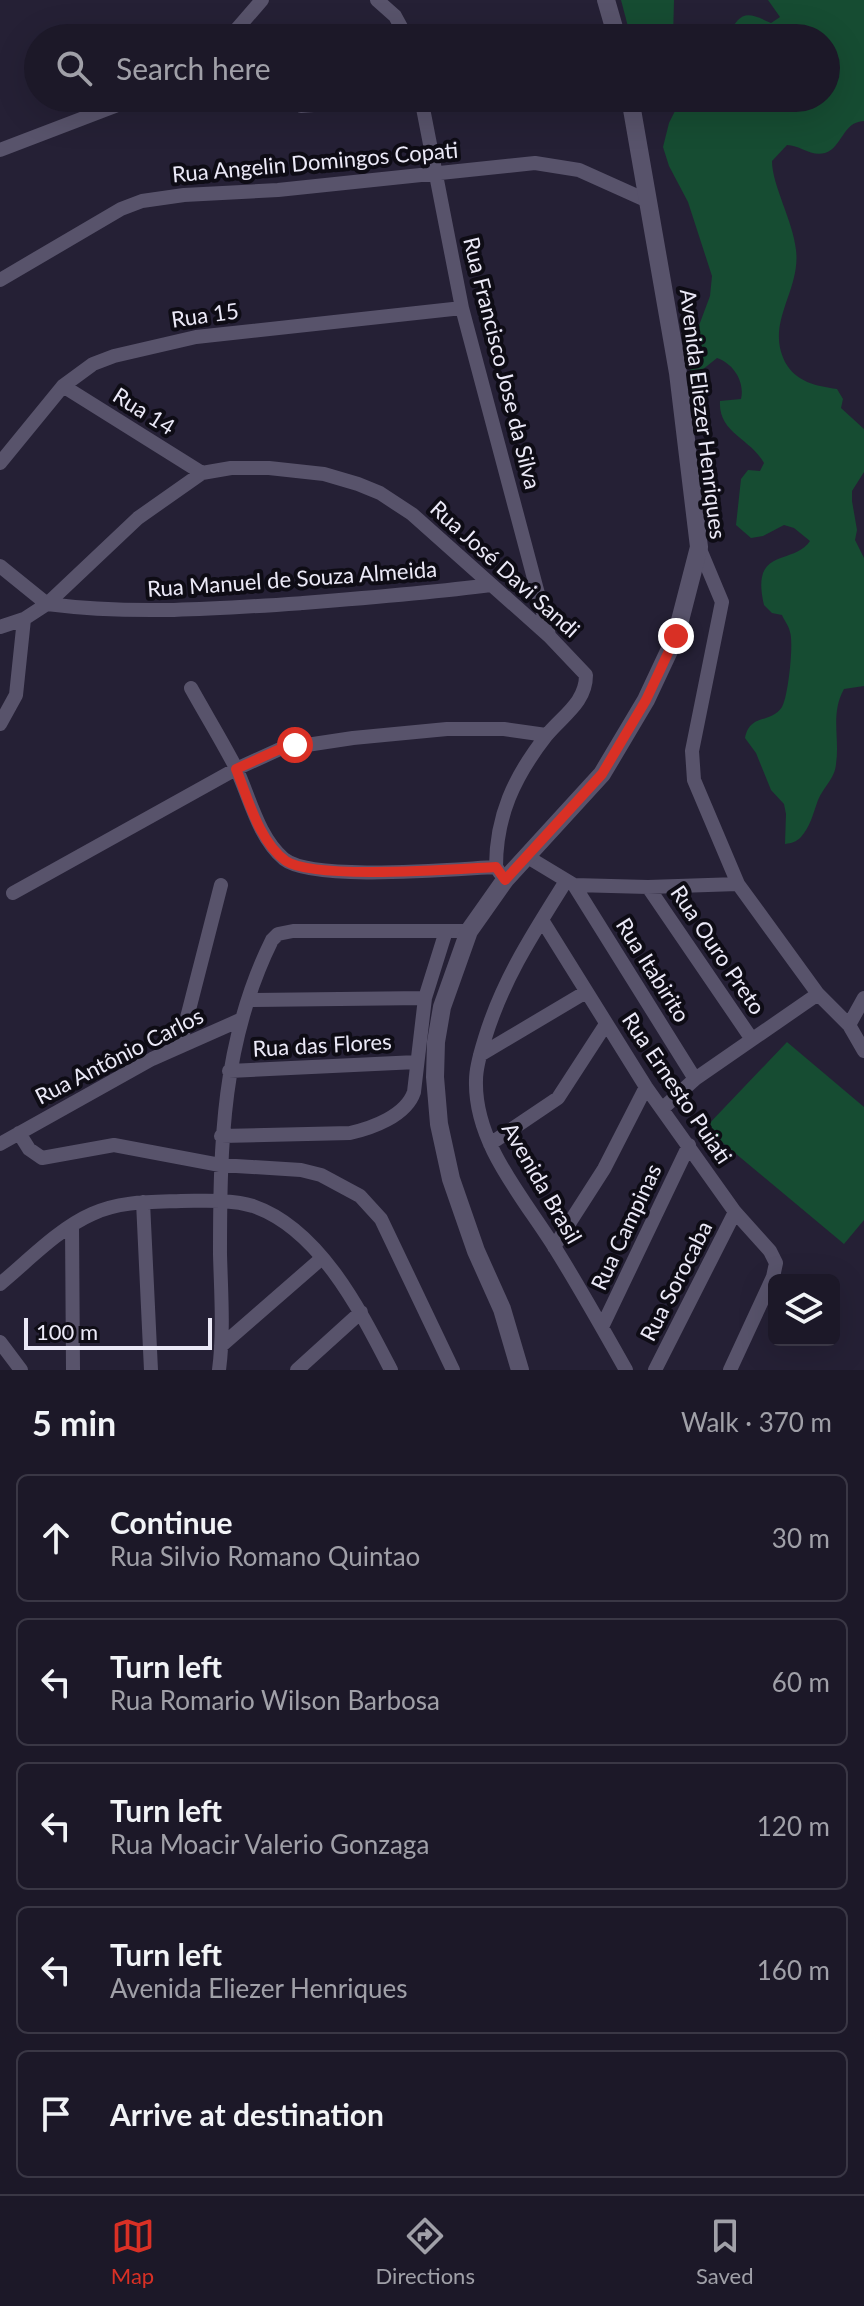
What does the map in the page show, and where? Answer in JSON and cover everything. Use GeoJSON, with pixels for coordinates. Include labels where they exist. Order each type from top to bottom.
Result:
{"type":"FeatureCollection","features":[{"type":"Feature","properties":{"kind":"street"},"geometry":{"type":"LineString","coordinates":[[378,0],[399,24]]}},
{"type":"Feature","properties":{"kind":"street"},"geometry":{"type":"LineString","coordinates":[[606,0],[613,24]]}},
{"type":"Feature","properties":{"kind":"street"},"geometry":{"type":"LineString","coordinates":[[240,24],[258,2]]}},
{"type":"Feature","properties":{"kind":"street"},"geometry":{"type":"LineString","coordinates":[[0,150],[99,112]]}},
{"type":"Feature","properties":{"kind":"street","name":"Rua Francisco Jose da Silva"},"geometry":{"type":"LineString","coordinates":[[424,112],[462,308],[549,636]]}},
{"type":"Feature","properties":{"kind":"street","name":"Avenida Eliezer Henriques"},"geometry":{"type":"LineString","coordinates":[[520,1370],[502,1309],[476,1251],[451,1179],[439,1124],[436,1042],[442,1007],[469,931],[500,874],[526,856],[602,774],[646,700],[676,636],[699,547],[678,373],[632,112]]}},
{"type":"Feature","properties":{"kind":"street","name":"Rua Angelin Domingos Copati"},"geometry":{"type":"LineString","coordinates":[[0,280],[83,230],[142,201],[437,175],[535,163],[579,170],[648,201]]}},
{"type":"Feature","properties":{"kind":"street","name":"Rua 15"},"geometry":{"type":"LineString","coordinates":[[0,463],[63,386],[93,364],[114,356],[180,340],[462,308]]}},
{"type":"Feature","properties":{"kind":"street","name":"Rua 14"},"geometry":{"type":"LineString","coordinates":[[63,386],[202,473]]}},
{"type":"Feature","properties":{"kind":"street","name":"Rua José Davi Sandi"},"geometry":{"type":"LineString","coordinates":[[0,627],[24,619],[47,604],[138,518],[202,473],[231,468],[269,468],[324,474],[380,493],[422,522],[549,636],[586,675],[586,688],[577,702],[546,735]]}},
{"type":"Feature","properties":{"kind":"street"},"geometry":{"type":"LineString","coordinates":[[699,547],[722,602],[692,751],[694,780],[738,884],[818,994],[849,1025],[864,1051]]}},
{"type":"Feature","properties":{"kind":"street"},"geometry":{"type":"LineString","coordinates":[[0,566],[47,604]]}},
{"type":"Feature","properties":{"kind":"street","name":"Rua Manuel de Souza Almeida"},"geometry":{"type":"LineString","coordinates":[[47,604],[99,611],[186,612],[440,592],[491,585]]}},
{"type":"Feature","properties":{"kind":"street"},"geometry":{"type":"LineString","coordinates":[[0,724],[19,678],[24,619]]}},
{"type":"Feature","properties":{"kind":"street"},"geometry":{"type":"LineString","coordinates":[[13,893],[236,769],[280,749],[353,738],[476,729],[517,730],[546,735],[517,780],[504,808],[496,839],[500,874],[345,872],[305,869],[286,861],[266,838],[236,769],[191,688]]}},
{"type":"Feature","properties":{"kind":"street"},"geometry":{"type":"LineString","coordinates":[[526,856],[570,883],[648,887],[738,884]]}},
{"type":"Feature","properties":{"kind":"street","name":"Avenida Brasil"},"geometry":{"type":"LineString","coordinates":[[570,883],[515,963],[480,1055],[476,1097],[490,1144],[626,1370]]}},
{"type":"Feature","properties":{"kind":"street","name":"Rua Itabirito"},"geometry":{"type":"LineString","coordinates":[[570,883],[695,1079]]}},
{"type":"Feature","properties":{"kind":"street"},"geometry":{"type":"LineString","coordinates":[[180,1045],[221,885]]}},
{"type":"Feature","properties":{"kind":"street","name":"Rua Ouro Preto"},"geometry":{"type":"LineString","coordinates":[[648,887],[751,1038]]}},
{"type":"Feature","properties":{"kind":"street","name":"Rua Ernesto Puiati"},"geometry":{"type":"LineString","coordinates":[[542,920],[646,1087],[735,1212],[774,1257],[776,1269],[773,1277],[730,1370]]}},
{"type":"Feature","properties":{"kind":"street"},"geometry":{"type":"LineString","coordinates":[[219,1370],[220,1165],[229,1071],[240,1020],[272,940],[278,934],[293,931],[469,931]]}},
{"type":"Feature","properties":{"kind":"street"},"geometry":{"type":"LineString","coordinates":[[221,1136],[350,1133],[368,1129],[388,1119],[412,1099],[425,998],[446,931]]}},
{"type":"Feature","properties":{"kind":"street"},"geometry":{"type":"LineString","coordinates":[[480,1055],[586,992]]}},
{"type":"Feature","properties":{"kind":"street"},"geometry":{"type":"LineString","coordinates":[[662,1109],[695,1079],[818,994]]}},
{"type":"Feature","properties":{"kind":"street"},"geometry":{"type":"LineString","coordinates":[[249,1000],[425,998]]}},
{"type":"Feature","properties":{"kind":"street"},"geometry":{"type":"LineString","coordinates":[[849,1025],[864,998]]}},
{"type":"Feature","properties":{"kind":"street","name":"Rua Antônio Carlos"},"geometry":{"type":"LineString","coordinates":[[0,1144],[180,1045],[240,1020]]}},
{"type":"Feature","properties":{"kind":"street"},"geometry":{"type":"LineString","coordinates":[[490,1144],[558,1098],[606,1024]]}},
{"type":"Feature","properties":{"kind":"street","name":"Rua das Flores"},"geometry":{"type":"LineString","coordinates":[[229,1071],[417,1062]]}},
{"type":"Feature","properties":{"kind":"street"},"geometry":{"type":"LineString","coordinates":[[554,1247],[604,1169],[646,1087]]}},
{"type":"Feature","properties":{"kind":"street"},"geometry":{"type":"LineString","coordinates":[[19,1133],[29,1149],[42,1158],[114,1145],[220,1165],[312,1172],[360,1196],[381,1219],[453,1370]]}},
{"type":"Feature","properties":{"kind":"street","name":"Rua Campinas"},"geometry":{"type":"LineString","coordinates":[[602,1327],[689,1145]]}},
{"type":"Feature","properties":{"kind":"street"},"geometry":{"type":"LineString","coordinates":[[0,1284],[72,1225],[102,1210],[143,1202],[220,1201],[250,1205],[285,1223],[322,1258],[361,1312],[391,1370]]}},
{"type":"Feature","properties":{"kind":"street"},"geometry":{"type":"LineString","coordinates":[[143,1202],[151,1370]]}},
{"type":"Feature","properties":{"kind":"street","name":"Rua Sorocaba"},"geometry":{"type":"LineString","coordinates":[[655,1370],[735,1212]]}},
{"type":"Feature","properties":{"kind":"street"},"geometry":{"type":"LineString","coordinates":[[72,1225],[73,1370]]}},
{"type":"Feature","properties":{"kind":"street"},"geometry":{"type":"LineString","coordinates":[[221,1346],[322,1258]]}},
{"type":"Feature","properties":{"kind":"street"},"geometry":{"type":"LineString","coordinates":[[297,1370],[361,1312]]}},
{"type":"Feature","properties":{"kind":"street"},"geometry":{"type":"LineString","coordinates":[[0,1342],[21,1370]]}},
{"type":"Feature","properties":{"kind":"green space"},"geometry":{"type":"Polygon","coordinates":[[[621,0],[674,0],[673,24],[627,24],[621,0]]]}},
{"type":"Feature","properties":{"kind":"green space"},"geometry":{"type":"Polygon","coordinates":[[[768,0],[864,0],[864,121],[851,126],[836,146],[825,153],[787,145],[772,161],[796,250],[794,279],[779,333],[785,362],[801,379],[837,389],[843,399],[841,408],[864,429],[864,472],[852,491],[852,501],[857,530],[855,540],[864,558],[864,686],[844,689],[837,708],[835,769],[804,833],[796,841],[785,844],[784,804],[771,790],[756,753],[745,738],[751,725],[772,716],[782,707],[790,670],[789,630],[782,615],[772,613],[764,605],[763,574],[775,560],[803,549],[810,541],[794,528],[784,525],[763,536],[751,538],[736,525],[741,479],[748,470],[760,471],[764,463],[729,428],[721,412],[720,401],[741,399],[740,380],[733,369],[717,358],[691,374],[688,355],[710,296],[712,276],[688,202],[669,166],[663,147],[674,112],[840,112],[840,24],[735,24],[740,18],[750,15],[771,23],[780,17],[768,0]]]}},
{"type":"Feature","properties":{"kind":"green space"},"geometry":{"type":"Polygon","coordinates":[[[787,1042],[864,1107],[864,1220],[844,1244],[705,1128],[787,1042]]]}},
{"type":"Feature","properties":{"kind":"route"},"geometry":{"type":"LineString","coordinates":[[295,745],[236,769],[266,838],[286,861],[305,869],[345,872],[496,867],[505,880],[602,774],[646,700],[676,636]]}}]}
